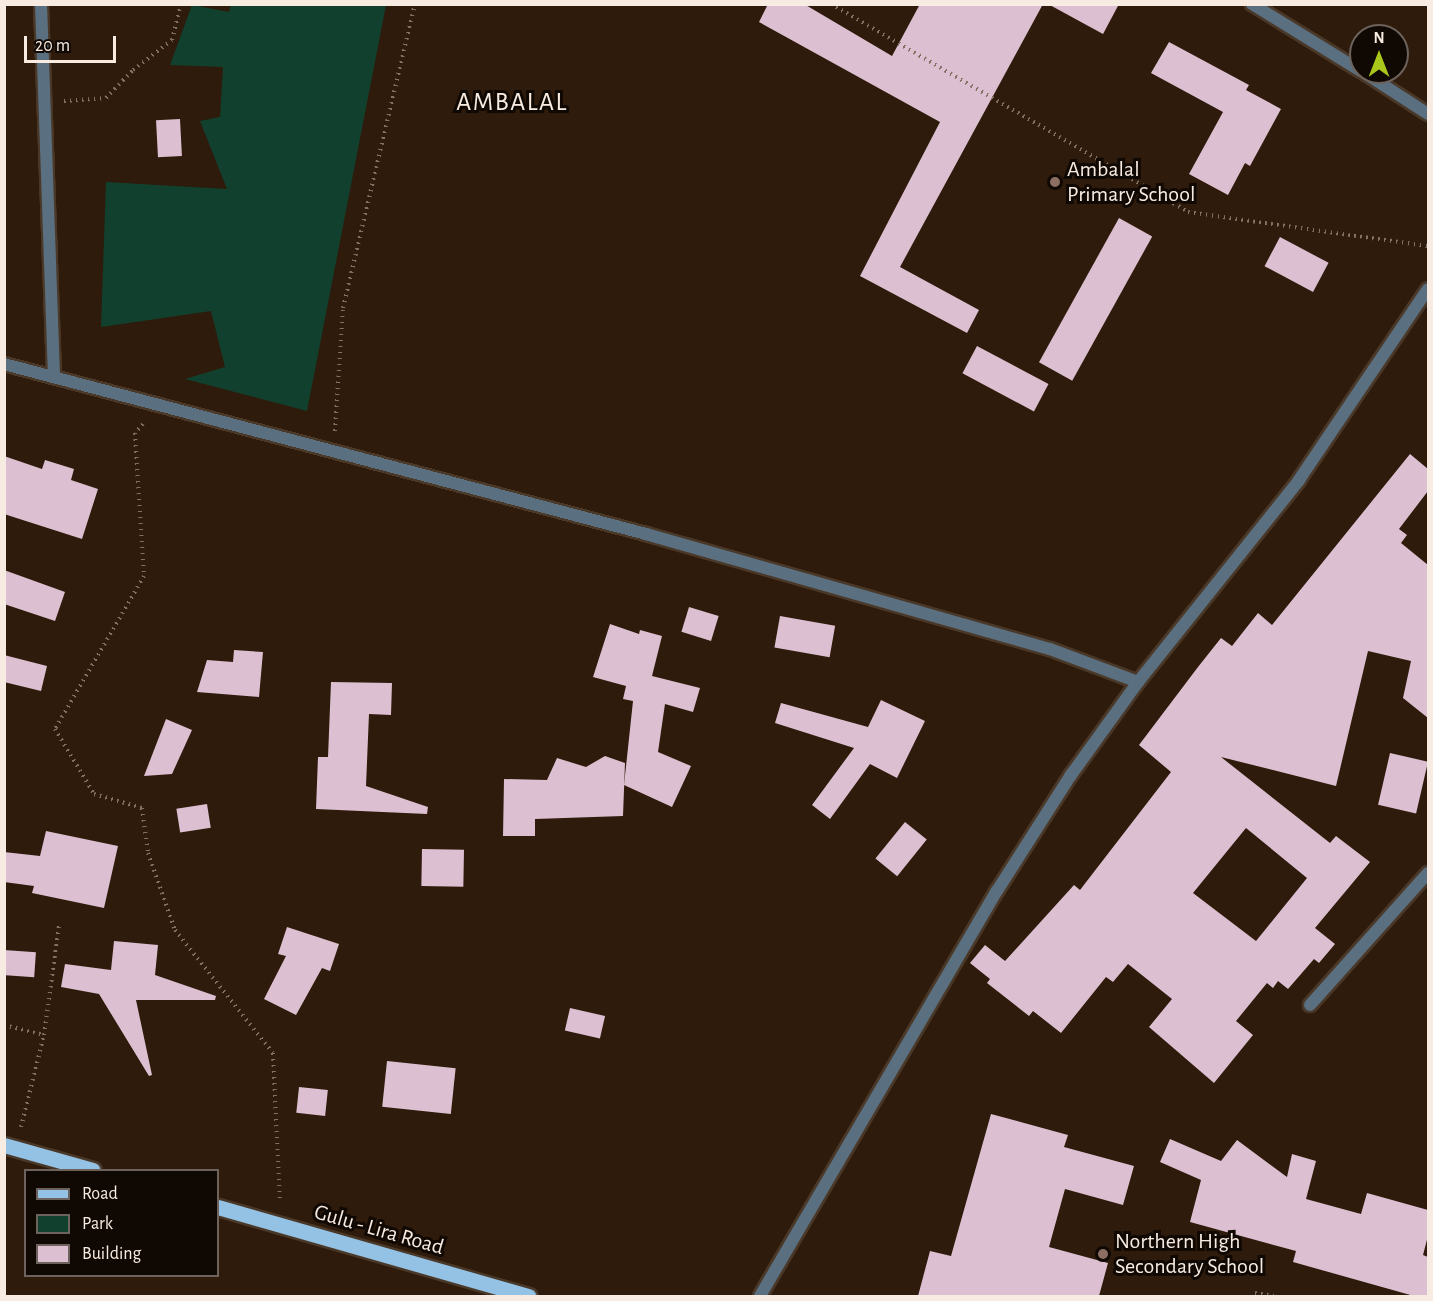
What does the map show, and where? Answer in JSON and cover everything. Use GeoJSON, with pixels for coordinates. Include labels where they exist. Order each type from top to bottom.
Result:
{"type":"FeatureCollection","features":[{"type":"Feature","properties":{"kind":"main road"},"geometry":{"type":"LineString","coordinates":[[10,1147],[89,1169]]}},
{"type":"Feature","properties":{"kind":"main road","name":"Gulu - Lira Road"},"geometry":{"type":"LineString","coordinates":[[219,1207],[528,1296]]}},
{"type":"Feature","properties":{"kind":"street"},"geometry":{"type":"LineString","coordinates":[[41,4],[54,376]]}},
{"type":"Feature","properties":{"kind":"street"},"geometry":{"type":"LineString","coordinates":[[1252,4],[1349,63]]}},
{"type":"Feature","properties":{"kind":"street"},"geometry":{"type":"LineString","coordinates":[[1382,84],[1428,114]]}},
{"type":"Feature","properties":{"kind":"street"},"geometry":{"type":"LineString","coordinates":[[760,1296],[997,891],[1071,775],[1138,682],[1234,567],[1299,480],[1428,289]]}},
{"type":"Feature","properties":{"kind":"street"},"geometry":{"type":"LineString","coordinates":[[4,364],[334,449],[1050,649],[1138,682]]}},
{"type":"Feature","properties":{"kind":"street"},"geometry":{"type":"LineString","coordinates":[[1310,1005],[1428,873]]}},
{"type":"Feature","properties":{"kind":"path"},"geometry":{"type":"LineString","coordinates":[[45,102],[106,98],[133,70],[172,40],[181,4]]}},
{"type":"Feature","properties":{"kind":"path"},"geometry":{"type":"LineString","coordinates":[[334,449],[343,308],[415,4]]}},
{"type":"Feature","properties":{"kind":"path"},"geometry":{"type":"LineString","coordinates":[[831,4],[1188,212],[1428,246]]}},
{"type":"Feature","properties":{"kind":"path"},"geometry":{"type":"LineString","coordinates":[[161,404],[135,433],[144,576],[55,729],[94,794],[142,808],[148,853],[175,930],[273,1053],[280,1158],[279,1224]]}},
{"type":"Feature","properties":{"kind":"path"},"geometry":{"type":"LineString","coordinates":[[10,1147],[44,1035],[59,926]]}},
{"type":"Feature","properties":{"kind":"path"},"geometry":{"type":"LineString","coordinates":[[4,1025],[44,1035]]}},
{"type":"Feature","properties":{"kind":"path"},"geometry":{"type":"LineString","coordinates":[[1256,1293],[1274,1296]]}},
{"type":"Feature","properties":{"kind":"green space"},"geometry":{"type":"Polygon","coordinates":[[[192,5],[229,12],[231,5],[386,5],[307,411],[185,379],[225,367],[211,311],[101,327],[106,182],[227,189],[200,121],[220,117],[223,67],[170,65],[192,5]]]}},
{"type":"Feature","properties":{"kind":"building"},"geometry":{"type":"Polygon","coordinates":[[[768,4],[804,4],[892,56],[920,4],[1043,4],[900,267],[979,310],[967,333],[860,276],[940,122],[759,22],[768,4]]]}},
{"type":"Feature","properties":{"kind":"building"},"geometry":{"type":"Polygon","coordinates":[[[1048,4],[1119,4],[1103,34],[1048,4]]]}},
{"type":"Feature","properties":{"kind":"building"},"geometry":{"type":"Polygon","coordinates":[[[1169,42],[1249,85],[1246,90],[1281,109],[1250,166],[1245,163],[1228,195],[1189,174],[1223,112],[1151,73],[1169,42]]]}},
{"type":"Feature","properties":{"kind":"building"},"geometry":{"type":"Polygon","coordinates":[[[180,119],[182,156],[158,157],[156,120],[180,119]]]}},
{"type":"Feature","properties":{"kind":"building"},"geometry":{"type":"Polygon","coordinates":[[[1119,218],[1152,236],[1072,381],[1039,362],[1119,218]]]}},
{"type":"Feature","properties":{"kind":"building"},"geometry":{"type":"Polygon","coordinates":[[[1280,237],[1329,263],[1313,292],[1265,266],[1280,237]]]}},
{"type":"Feature","properties":{"kind":"building"},"geometry":{"type":"Polygon","coordinates":[[[977,346],[1049,384],[1034,411],[962,373],[977,346]]]}},
{"type":"Feature","properties":{"kind":"building"},"geometry":{"type":"Polygon","coordinates":[[[1410,454],[1428,469],[1428,491],[1399,529],[1407,535],[1401,543],[1428,565],[1428,718],[1403,698],[1411,661],[1368,651],[1336,786],[1221,757],[1330,843],[1336,836],[1370,862],[1315,928],[1335,944],[1319,963],[1314,959],[1288,989],[1278,981],[1273,988],[1267,983],[1236,1021],[1253,1035],[1214,1083],[1149,1027],[1172,999],[1128,964],[1113,982],[1106,977],[1061,1033],[1033,1011],[1029,1016],[987,983],[990,979],[970,963],[985,945],[1005,961],[1074,885],[1080,890],[1171,772],[1139,745],[1221,638],[1232,646],[1258,613],[1272,625],[1410,454]],[[1246,828],[1193,893],[1256,941],[1307,878],[1246,828]]]}},
{"type":"Feature","properties":{"kind":"building"},"geometry":{"type":"Polygon","coordinates":[[[4,456],[42,469],[45,460],[74,469],[71,480],[98,489],[82,539],[4,514],[4,456]]]}},
{"type":"Feature","properties":{"kind":"building"},"geometry":{"type":"Polygon","coordinates":[[[4,570],[65,592],[55,621],[4,604],[4,570]]]}},
{"type":"Feature","properties":{"kind":"building"},"geometry":{"type":"Polygon","coordinates":[[[689,607],[719,616],[711,641],[681,632],[689,607]]]}},
{"type":"Feature","properties":{"kind":"building"},"geometry":{"type":"Polygon","coordinates":[[[780,616],[835,626],[830,657],[774,648],[780,616]]]}},
{"type":"Feature","properties":{"kind":"building"},"geometry":{"type":"Polygon","coordinates":[[[610,624],[639,634],[640,630],[662,636],[652,676],[700,688],[693,712],[665,704],[658,752],[691,766],[672,807],[624,785],[633,701],[623,699],[626,686],[593,677],[610,624]]]}},
{"type":"Feature","properties":{"kind":"building"},"geometry":{"type":"Polygon","coordinates":[[[234,650],[263,652],[259,697],[197,692],[207,660],[233,662],[234,650]]]}},
{"type":"Feature","properties":{"kind":"building"},"geometry":{"type":"Polygon","coordinates":[[[4,655],[47,666],[41,691],[4,682],[4,655]]]}},
{"type":"Feature","properties":{"kind":"building"},"geometry":{"type":"Polygon","coordinates":[[[331,682],[392,683],[391,715],[369,714],[366,786],[428,807],[427,814],[316,809],[318,757],[328,757],[331,682]]]}},
{"type":"Feature","properties":{"kind":"building"},"geometry":{"type":"Polygon","coordinates":[[[881,700],[925,721],[897,778],[870,764],[830,819],[812,805],[854,748],[775,723],[781,703],[868,727],[881,700]]]}},
{"type":"Feature","properties":{"kind":"building"},"geometry":{"type":"Polygon","coordinates":[[[166,719],[192,730],[172,774],[144,776],[166,719]]]}},
{"type":"Feature","properties":{"kind":"building"},"geometry":{"type":"Polygon","coordinates":[[[1390,753],[1428,762],[1416,813],[1378,805],[1390,753]]]}},
{"type":"Feature","properties":{"kind":"building"},"geometry":{"type":"Polygon","coordinates":[[[605,756],[625,763],[623,816],[535,819],[535,836],[503,836],[504,779],[547,780],[557,758],[586,767],[605,756]]]}},
{"type":"Feature","properties":{"kind":"building"},"geometry":{"type":"Polygon","coordinates":[[[207,804],[211,828],[180,833],[176,809],[207,804]]]}},
{"type":"Feature","properties":{"kind":"building"},"geometry":{"type":"Polygon","coordinates":[[[905,822],[927,840],[897,876],[875,859],[905,822]]]}},
{"type":"Feature","properties":{"kind":"building"},"geometry":{"type":"Polygon","coordinates":[[[46,831],[118,846],[104,908],[32,893],[34,886],[4,882],[4,852],[40,856],[46,831]]]}},
{"type":"Feature","properties":{"kind":"building"},"geometry":{"type":"Polygon","coordinates":[[[422,849],[464,850],[463,887],[421,886],[422,849]]]}},
{"type":"Feature","properties":{"kind":"building"},"geometry":{"type":"Polygon","coordinates":[[[287,927],[339,944],[330,971],[322,968],[296,1015],[264,999],[286,956],[278,954],[287,927]]]}},
{"type":"Feature","properties":{"kind":"building"},"geometry":{"type":"Polygon","coordinates":[[[114,941],[158,945],[155,975],[216,996],[215,1000],[136,1000],[152,1075],[149,1076],[99,994],[61,987],[65,964],[111,970],[114,941]]]}},
{"type":"Feature","properties":{"kind":"building"},"geometry":{"type":"Polygon","coordinates":[[[4,950],[36,952],[34,977],[4,975],[4,950]]]}},
{"type":"Feature","properties":{"kind":"building"},"geometry":{"type":"Polygon","coordinates":[[[570,1008],[605,1016],[600,1039],[565,1030],[570,1008]]]}},
{"type":"Feature","properties":{"kind":"building"},"geometry":{"type":"Polygon","coordinates":[[[387,1061],[456,1068],[451,1114],[382,1107],[387,1061]]]}},
{"type":"Feature","properties":{"kind":"building"},"geometry":{"type":"Polygon","coordinates":[[[299,1087],[328,1090],[325,1116],[296,1113],[299,1087]]]}},
{"type":"Feature","properties":{"kind":"building"},"geometry":{"type":"Polygon","coordinates":[[[991,1114],[1068,1135],[1064,1147],[1134,1166],[1123,1205],[1065,1189],[1049,1247],[1108,1263],[1099,1296],[918,1296],[930,1251],[951,1256],[991,1114]]]}},
{"type":"Feature","properties":{"kind":"building"},"geometry":{"type":"Polygon","coordinates":[[[1170,1139],[1221,1161],[1237,1140],[1287,1177],[1292,1154],[1316,1161],[1306,1199],[1361,1214],[1367,1193],[1428,1210],[1428,1236],[1423,1255],[1428,1257],[1428,1296],[1414,1296],[1293,1262],[1296,1251],[1190,1222],[1201,1180],[1160,1162],[1170,1139]]]}},
{"type":"Feature","properties":{"kind":"place","name":"Ambalal Primary School"},"geometry":{"type":"Point","coordinates":[1055,182]}},
{"type":"Feature","properties":{"kind":"place","name":"Northern High Secondary School"},"geometry":{"type":"Point","coordinates":[1103,1254]}},
{"type":"Feature","properties":{"kind":"district","name":"AMBALAL"},"geometry":{"type":"Point","coordinates":[512,103]}}]}
